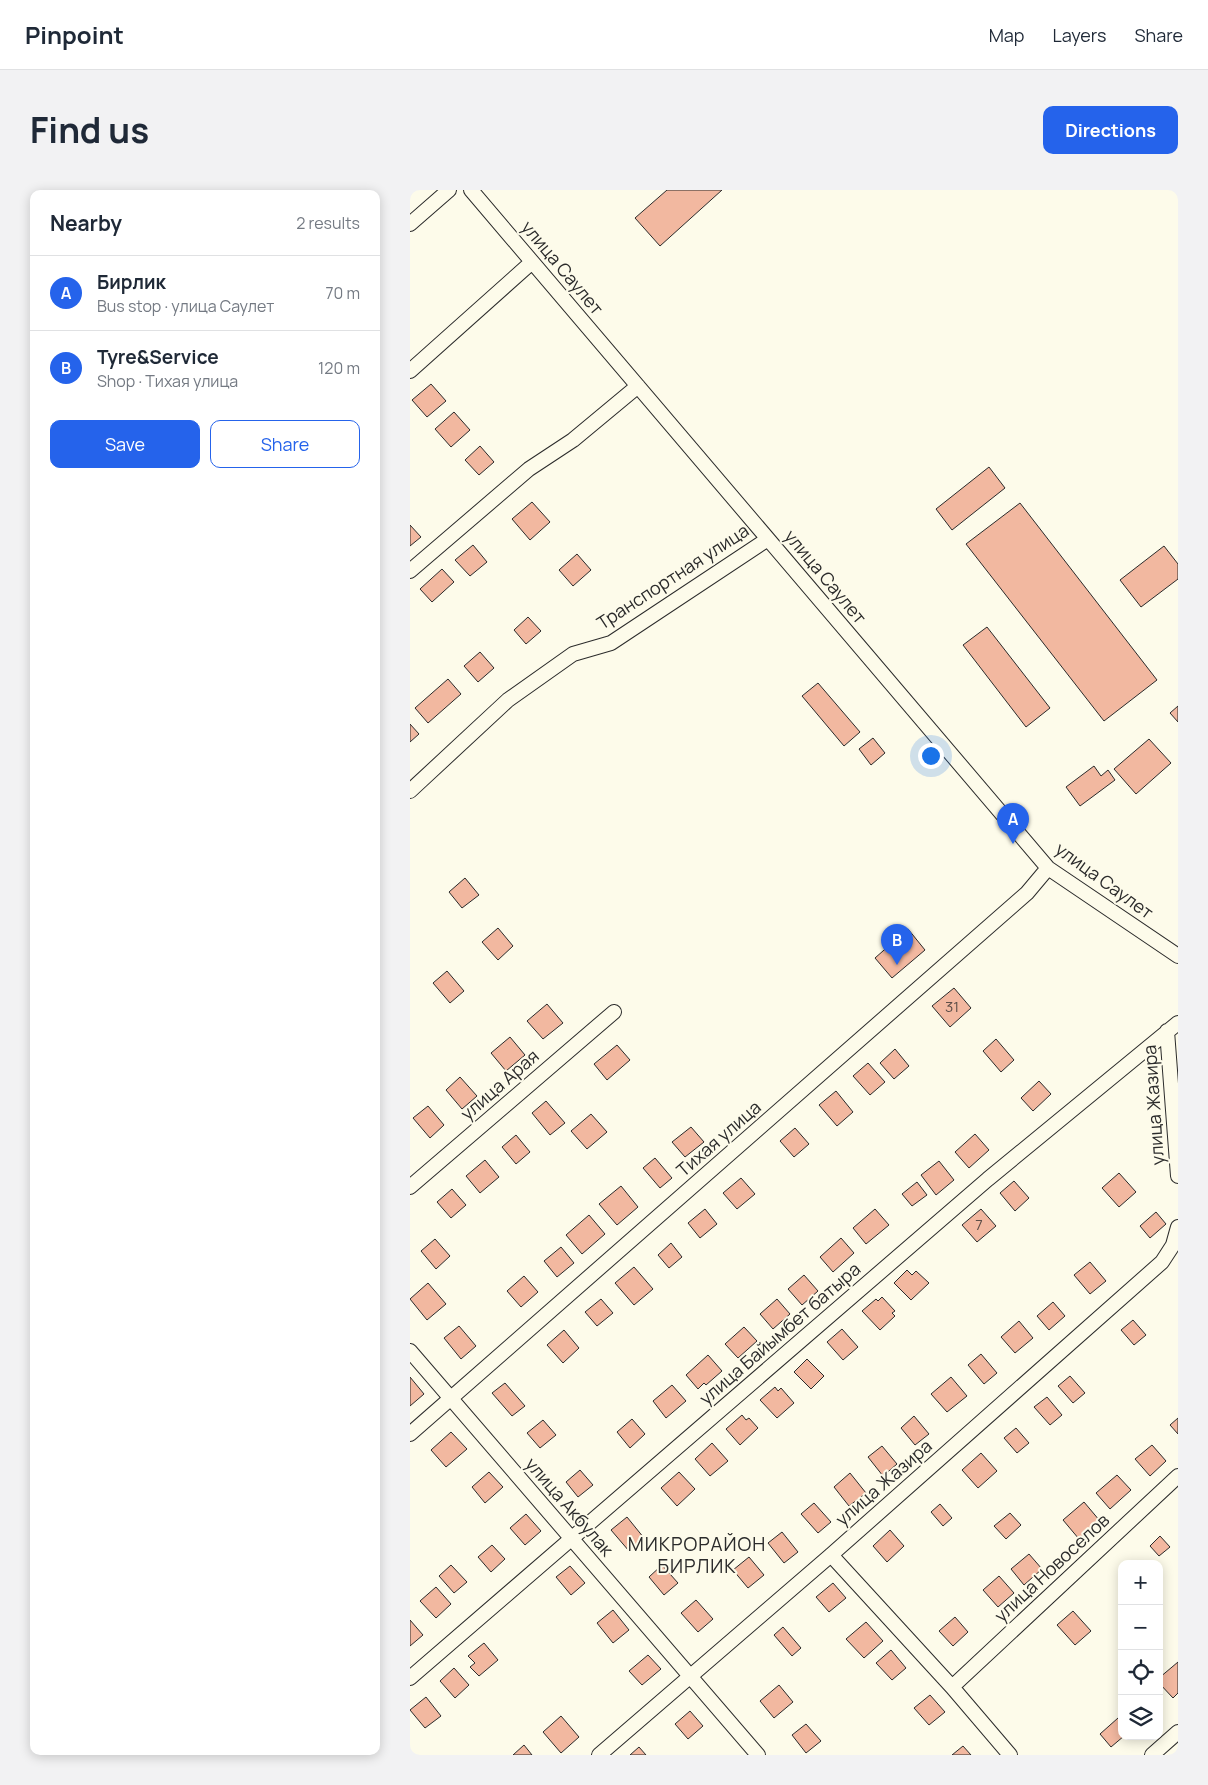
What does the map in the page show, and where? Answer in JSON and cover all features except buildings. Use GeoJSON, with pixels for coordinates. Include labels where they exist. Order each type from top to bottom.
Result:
{"type":"FeatureCollection","features":[{"type":"Feature","properties":{"kind":"street"},"geometry":{"type":"LineString","coordinates":[[410,224],[449,190]]}},
{"type":"Feature","properties":{"kind":"street","name":"улица Саулет"},"geometry":{"type":"LineString","coordinates":[[471,190],[1048,868],[1178,956]]}},
{"type":"Feature","properties":{"kind":"street"},"geometry":{"type":"LineString","coordinates":[[410,371],[532,262]]}},
{"type":"Feature","properties":{"kind":"street"},"geometry":{"type":"LineString","coordinates":[[410,571],[529,468],[573,440],[638,386]]}},
{"type":"Feature","properties":{"kind":"street","name":"Транспортная улица"},"geometry":{"type":"LineString","coordinates":[[410,792],[516,694],[573,654],[610,643],[768,539]]}},
{"type":"Feature","properties":{"kind":"street","name":"Тихая улица"},"geometry":{"type":"LineString","coordinates":[[410,1434],[1027,893],[1048,868]]}},
{"type":"Feature","properties":{"kind":"street","name":"улица Арая"},"geometry":{"type":"LineString","coordinates":[[410,1187],[614,1012]]}},
{"type":"Feature","properties":{"kind":"street","name":"улица Жазира"},"geometry":{"type":"LineString","coordinates":[[1172,1027],[1178,1176]]}},
{"type":"Feature","properties":{"kind":"street","name":"улица Байымбет батыра"},"geometry":{"type":"LineString","coordinates":[[410,1678],[988,1179],[1172,1027]]}},
{"type":"Feature","properties":{"kind":"street","name":"улица Жазира"},"geometry":{"type":"LineString","coordinates":[[599,1755],[831,1555],[1162,1262],[1173,1244],[1178,1227]]}},
{"type":"Feature","properties":{"kind":"street","name":"улица Акбулак"},"geometry":{"type":"LineString","coordinates":[[410,1351],[758,1755]]}},
{"type":"Feature","properties":{"kind":"street","name":"улица Новоселов"},"geometry":{"type":"LineString","coordinates":[[952,1687],[1175,1485]]}},
{"type":"Feature","properties":{"kind":"street"},"geometry":{"type":"LineString","coordinates":[[831,1555],[952,1687],[1010,1755]]}},
{"type":"Feature","properties":{"kind":"street"},"geometry":{"type":"LineString","coordinates":[[1152,1755],[1178,1732]]}},
{"type":"Feature","properties":{"kind":"place","name":"Бирлик"},"geometry":{"type":"Point","coordinates":[1013,844]}},
{"type":"Feature","properties":{"kind":"place","name":"Tyre&Service"},"geometry":{"type":"Point","coordinates":[897,965]}},
{"type":"Feature","properties":{"kind":"district","name":"МИКРОРАЙОН БИРЛИК"},"geometry":{"type":"Point","coordinates":[697,1555]}}]}
